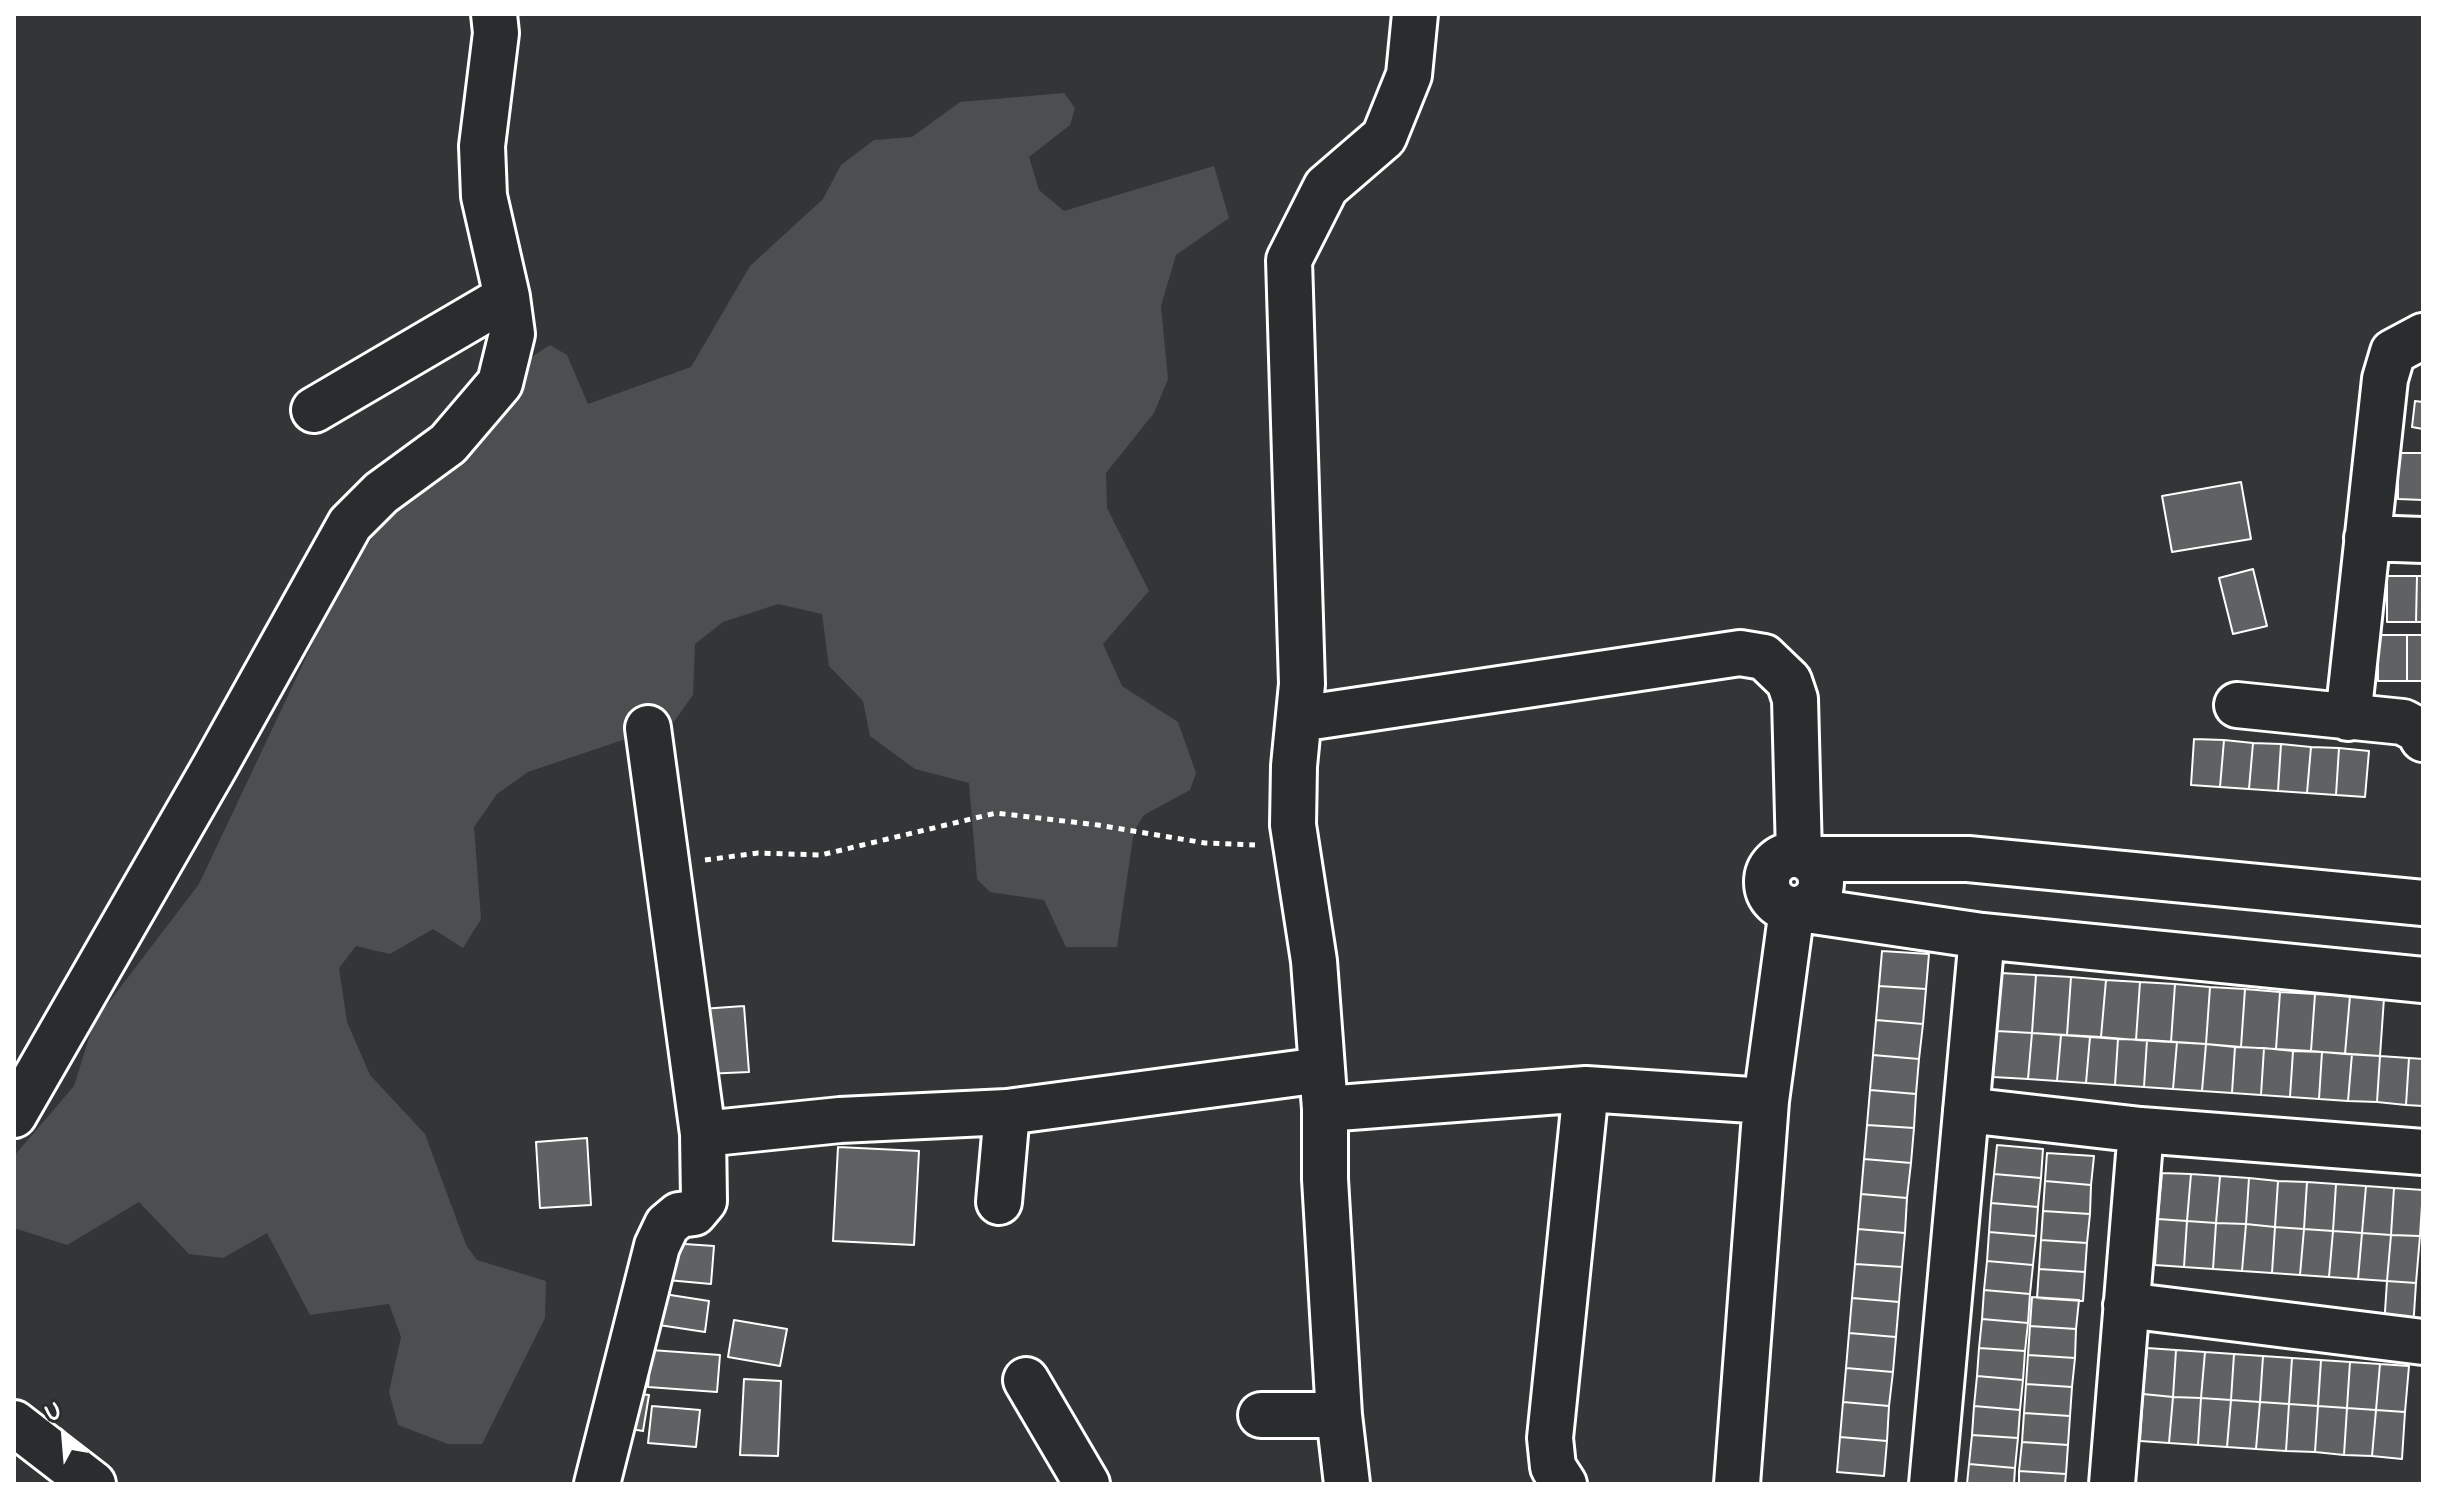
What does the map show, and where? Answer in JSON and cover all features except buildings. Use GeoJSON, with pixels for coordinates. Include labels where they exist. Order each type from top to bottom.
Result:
{"type":"FeatureCollection","features":[{"type":"Feature","properties":{"kind":"street"},"geometry":{"type":"LineString","coordinates":[[14,1115],[350,524],[381,493],[448,444],[500,383],[512,334],[507,297],[484,196],[482,146],[496,33],[494,14]]}},
{"type":"Feature","properties":{"kind":"street"},"geometry":{"type":"LineString","coordinates":[[1347,1484],[1339,1415],[1314,961],[1293,825],[1302,684],[1289,260],[1326,187],[1384,137],[1409,75],[1415,14]]}},
{"type":"Feature","properties":{"kind":"street"},"geometry":{"type":"LineString","coordinates":[[314,410],[507,297]]}},
{"type":"Feature","properties":{"kind":"street"},"geometry":{"type":"LineString","coordinates":[[2348,718],[2385,379],[2393,352],[2423,336]]}},
{"type":"Feature","properties":{"kind":"street"},"geometry":{"type":"LineString","coordinates":[[2367,538],[2423,540]]}},
{"type":"Feature","properties":{"kind":"street"},"geometry":{"type":"LineString","coordinates":[[1299,719],[1725,655],[1740,653],[1764,657],[1789,681],[1795,699],[1804,857]]}},
{"type":"Feature","properties":{"kind":"street"},"geometry":{"type":"LineString","coordinates":[[2237,705],[2403,722],[2418,730],[2423,739]]}},
{"type":"Feature","properties":{"kind":"street"},"geometry":{"type":"LineString","coordinates":[[597,1484],[657,1246],[667,1225],[679,1215],[694,1213],[704,1201],[703,1134],[648,728]]}},
{"type":"Feature","properties":{"kind":"street"},"geometry":{"type":"LineString","coordinates":[[2423,903],[1968,859],[1790,855],[1775,862],[1767,878],[1767,887],[1776,902],[1796,909],[1982,936],[2423,980]]}},
{"type":"Feature","properties":{"kind":"street"},"geometry":{"type":"LineString","coordinates":[[1737,1484],[1766,1101],[1796,909]]}},
{"type":"Feature","properties":{"kind":"street"},"geometry":{"type":"LineString","coordinates":[[1932,1484],[1982,936]]}},
{"type":"Feature","properties":{"kind":"street"},"geometry":{"type":"LineString","coordinates":[[703,1134],[840,1120],[1323,1090],[1586,1089],[1766,1101]]}},
{"type":"Feature","properties":{"kind":"street"},"geometry":{"type":"LineString","coordinates":[[1564,1484],[1553,1467],[1550,1438],[1586,1089]]}},
{"type":"Feature","properties":{"kind":"street"},"geometry":{"type":"LineString","coordinates":[[1966,1110],[2141,1130],[2423,1152]]}},
{"type":"Feature","properties":{"kind":"street"},"geometry":{"type":"LineString","coordinates":[[999,1202],[1007,1112]]}},
{"type":"Feature","properties":{"kind":"street"},"geometry":{"type":"LineString","coordinates":[[2112,1484],[2141,1130]]}},
{"type":"Feature","properties":{"kind":"street"},"geometry":{"type":"LineString","coordinates":[[2126,1305],[2423,1342]]}},
{"type":"Feature","properties":{"kind":"street"},"geometry":{"type":"LineString","coordinates":[[1026,1380],[1087,1484]]}},
{"type":"Feature","properties":{"kind":"street"},"geometry":{"type":"LineString","coordinates":[[1261,1415],[1339,1415]]}},
{"type":"Feature","properties":{"kind":"street"},"geometry":{"type":"LineString","coordinates":[[14,1423],[93,1484]]}},
{"type":"Feature","properties":{"kind":"path"},"geometry":{"type":"LineString","coordinates":[[666,866],[758,853],[821,855],[996,813],[1205,843],[1296,846]]}},
{"type":"Feature","properties":{"kind":"shaded area"},"geometry":{"type":"Polygon","coordinates":[[[1064,93],[1075,108],[1070,125],[1029,157],[1039,190],[1064,211],[1214,166],[1229,218],[1176,255],[1161,306],[1168,379],[1154,413],[1106,473],[1107,508],[1149,591],[1103,644],[1122,686],[1178,722],[1196,773],[1190,790],[1144,815],[1134,831],[1117,947],[1066,947],[1044,900],[990,892],[977,879],[969,783],[915,769],[870,736],[863,701],[829,666],[822,614],[778,604],[723,622],[695,644],[693,695],[673,723],[528,772],[497,794],[474,827],[481,919],[463,948],[433,929],[390,954],[356,946],[339,968],[347,1022],[370,1075],[425,1134],[466,1245],[477,1260],[546,1281],[545,1318],[482,1444],[448,1444],[398,1425],[389,1392],[401,1337],[389,1304],[310,1315],[267,1233],[223,1258],[189,1254],[139,1202],[67,1245],[14,1228],[14,1156],[74,1086],[94,1022],[199,884],[344,577],[403,495],[494,422],[530,358],[550,345],[567,355],[588,404],[691,367],[750,266],[823,199],[841,165],[874,140],[912,137],[960,102],[1064,93]]]}}]}
